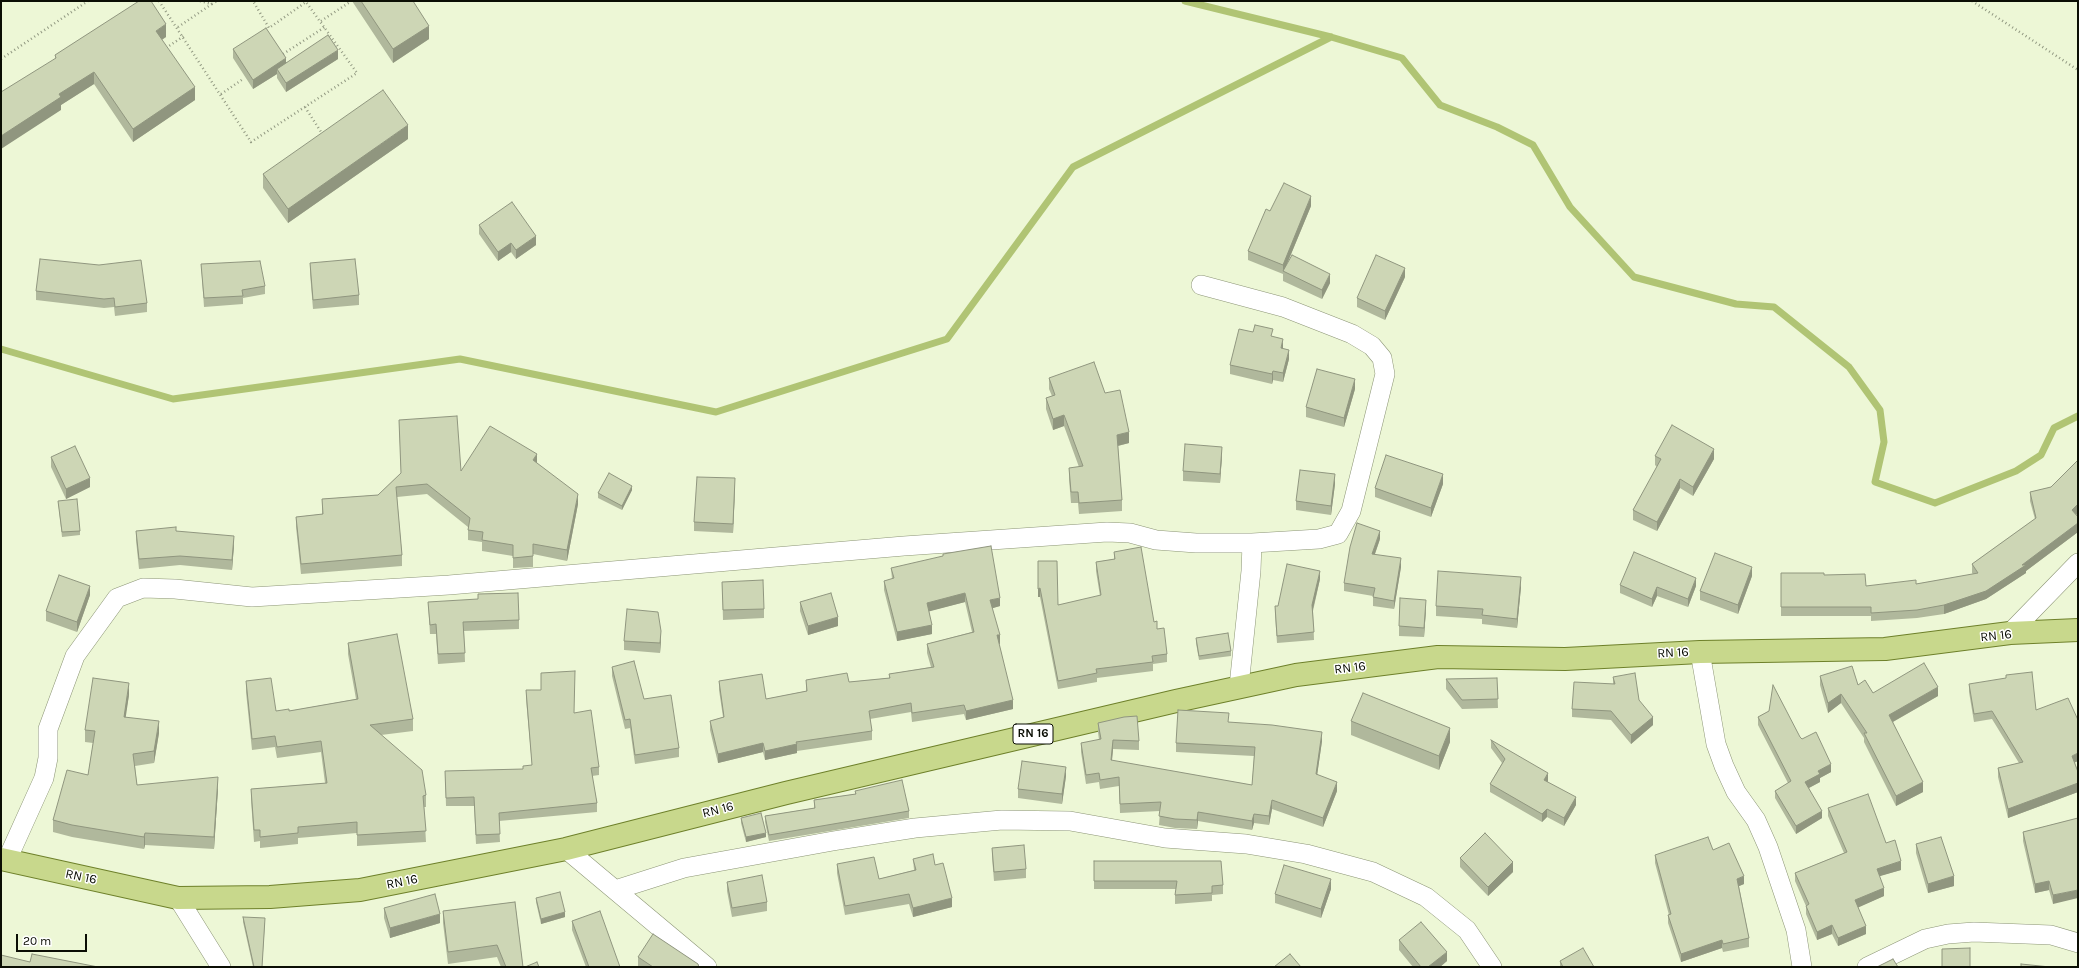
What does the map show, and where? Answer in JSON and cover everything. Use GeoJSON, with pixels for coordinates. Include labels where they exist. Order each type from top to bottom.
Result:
{"type":"FeatureCollection","features":[{"type":"Feature","properties":{"kind":"main road","name":"RN 16"},"geometry":{"type":"LineString","coordinates":[[4,860],[178,898],[270,897],[360,890],[566,849],[786,792],[1239,686],[1296,675],[1438,657],[1565,659],[1700,652],[1885,649],[2010,633],[2077,634]]}},
{"type":"Feature","properties":{"kind":"street"},"geometry":{"type":"LineString","coordinates":[[4,860],[44,778],[48,758],[48,729],[75,656],[117,598],[143,588],[176,589],[252,597],[449,584],[872,549],[1107,532],[1183,542],[1252,543],[1319,539],[1338,534],[1351,511],[1385,374],[1382,358],[1372,346],[1352,334],[1283,307],[1201,285]]}},
{"type":"Feature","properties":{"kind":"street"},"geometry":{"type":"LineString","coordinates":[[1239,686],[1251,571],[1252,543]]}},
{"type":"Feature","properties":{"kind":"street"},"geometry":{"type":"LineString","coordinates":[[2010,633],[2078,563]]}},
{"type":"Feature","properties":{"kind":"street"},"geometry":{"type":"LineString","coordinates":[[1700,652],[1708,704],[1721,759],[1736,792],[1756,820],[1768,847],[1796,930],[1802,967]]}},
{"type":"Feature","properties":{"kind":"street"},"geometry":{"type":"LineString","coordinates":[[614,890],[684,868],[908,829],[1002,820],[1070,821],[1165,838],[1246,844],[1306,854],[1372,872],[1426,897],[1467,930],[1492,967]]}},
{"type":"Feature","properties":{"kind":"street"},"geometry":{"type":"LineString","coordinates":[[566,849],[707,967]]}},
{"type":"Feature","properties":{"kind":"street"},"geometry":{"type":"LineString","coordinates":[[178,898],[221,967]]}},
{"type":"Feature","properties":{"kind":"street"},"geometry":{"type":"LineString","coordinates":[[1867,967],[1925,939],[1948,934],[1974,932],[2051,935],[2078,943]]}},
{"type":"Feature","properties":{"kind":"path"},"geometry":{"type":"LineString","coordinates":[[1,60],[88,1]]}},
{"type":"Feature","properties":{"kind":"path"},"geometry":{"type":"LineString","coordinates":[[159,1],[184,36],[251,142],[357,73],[306,2],[270,28],[253,1]]}},
{"type":"Feature","properties":{"kind":"path"},"geometry":{"type":"LineString","coordinates":[[200,1],[201,3],[212,4]]}},
{"type":"Feature","properties":{"kind":"path"},"geometry":{"type":"LineString","coordinates":[[178,27],[217,1]]}},
{"type":"Feature","properties":{"kind":"path"},"geometry":{"type":"LineString","coordinates":[[1972,1],[2078,70]]}},
{"type":"Feature","properties":{"kind":"path"},"geometry":{"type":"LineString","coordinates":[[321,21],[350,2]]}},
{"type":"Feature","properties":{"kind":"path"},"geometry":{"type":"LineString","coordinates":[[283,54],[325,27]]}},
{"type":"Feature","properties":{"kind":"path"},"geometry":{"type":"LineString","coordinates":[[162,51],[184,36]]}},
{"type":"Feature","properties":{"kind":"path"},"geometry":{"type":"LineString","coordinates":[[221,94],[243,79]]}},
{"type":"Feature","properties":{"kind":"path"},"geometry":{"type":"LineString","coordinates":[[305,107],[326,138]]}},
{"type":"Feature","properties":{"kind":"building"},"geometry":{"type":"Polygon","coordinates":[[[139,1],[151,1],[166,24],[156,31],[195,87],[133,129],[94,72],[59,94],[61,97],[1,136],[1,92],[56,58],[55,55],[139,1]]]}},
{"type":"Feature","properties":{"kind":"building"},"geometry":{"type":"Polygon","coordinates":[[[361,1],[413,1],[429,26],[393,49],[361,1]]]}},
{"type":"Feature","properties":{"kind":"building"},"geometry":{"type":"Polygon","coordinates":[[[266,28],[286,58],[253,80],[233,49],[266,28]]]}},
{"type":"Feature","properties":{"kind":"building"},"geometry":{"type":"Polygon","coordinates":[[[328,35],[338,50],[286,83],[277,69],[328,35]]]}},
{"type":"Feature","properties":{"kind":"building"},"geometry":{"type":"Polygon","coordinates":[[[383,90],[408,125],[288,209],[263,174],[383,90]]]}},
{"type":"Feature","properties":{"kind":"building"},"geometry":{"type":"Polygon","coordinates":[[[1284,183],[1311,196],[1283,265],[1248,251],[1266,209],[1270,211],[1284,183]]]}},
{"type":"Feature","properties":{"kind":"building"},"geometry":{"type":"Polygon","coordinates":[[[512,202],[536,236],[516,250],[511,243],[498,252],[479,225],[512,202]]]}},
{"type":"Feature","properties":{"kind":"building"},"geometry":{"type":"Polygon","coordinates":[[[1292,255],[1330,274],[1322,290],[1283,271],[1292,255]]]}},
{"type":"Feature","properties":{"kind":"building"},"geometry":{"type":"Polygon","coordinates":[[[1376,255],[1405,268],[1385,311],[1357,298],[1376,255]]]}},
{"type":"Feature","properties":{"kind":"building"},"geometry":{"type":"Polygon","coordinates":[[[40,259],[99,265],[141,260],[147,303],[115,307],[114,298],[104,299],[36,291],[40,259]]]}},
{"type":"Feature","properties":{"kind":"building"},"geometry":{"type":"Polygon","coordinates":[[[355,259],[359,295],[313,300],[310,263],[355,259]]]}},
{"type":"Feature","properties":{"kind":"building"},"geometry":{"type":"Polygon","coordinates":[[[260,261],[265,286],[242,290],[243,296],[204,298],[201,264],[260,261]]]}},
{"type":"Feature","properties":{"kind":"building"},"geometry":{"type":"Polygon","coordinates":[[[1255,325],[1273,329],[1271,336],[1283,339],[1281,348],[1289,350],[1283,373],[1273,371],[1272,374],[1230,365],[1239,329],[1253,332],[1255,325]]]}},
{"type":"Feature","properties":{"kind":"building"},"geometry":{"type":"Polygon","coordinates":[[[1094,362],[1105,393],[1120,390],[1129,432],[1117,435],[1122,500],[1079,503],[1078,492],[1071,492],[1069,468],[1083,466],[1064,415],[1053,419],[1046,398],[1055,395],[1049,378],[1094,362]]]}},
{"type":"Feature","properties":{"kind":"building"},"geometry":{"type":"Polygon","coordinates":[[[1317,369],[1355,379],[1344,418],[1306,407],[1317,369]]]}},
{"type":"Feature","properties":{"kind":"building"},"geometry":{"type":"Polygon","coordinates":[[[457,416],[461,471],[490,426],[537,454],[533,460],[578,494],[567,550],[533,544],[533,556],[513,558],[513,545],[482,540],[483,532],[468,530],[470,518],[427,484],[396,487],[402,555],[301,564],[296,517],[323,514],[322,499],[378,495],[401,473],[399,420],[457,416]]]}},
{"type":"Feature","properties":{"kind":"building"},"geometry":{"type":"Polygon","coordinates":[[[1672,425],[1714,449],[1693,487],[1680,479],[1657,522],[1633,510],[1661,459],[1655,456],[1672,425]]]}},
{"type":"Feature","properties":{"kind":"building"},"geometry":{"type":"Polygon","coordinates":[[[1185,444],[1222,447],[1220,474],[1183,471],[1185,444]]]}},
{"type":"Feature","properties":{"kind":"building"},"geometry":{"type":"Polygon","coordinates":[[[75,446],[90,478],[66,489],[51,457],[75,446]]]}},
{"type":"Feature","properties":{"kind":"building"},"geometry":{"type":"Polygon","coordinates":[[[1386,455],[1443,474],[1431,508],[1375,488],[1386,455]]]}},
{"type":"Feature","properties":{"kind":"building"},"geometry":{"type":"Polygon","coordinates":[[[2078,460],[2078,504],[2072,510],[2078,517],[2078,523],[2022,565],[2026,565],[1986,591],[1944,605],[1917,610],[1871,613],[1871,607],[1781,607],[1781,573],[1824,573],[1824,575],[1865,574],[1866,586],[1916,580],[1916,584],[1978,573],[1972,564],[2036,518],[2030,492],[2051,487],[2078,460]]]}},
{"type":"Feature","properties":{"kind":"building"},"geometry":{"type":"Polygon","coordinates":[[[1300,470],[1335,474],[1331,506],[1296,501],[1300,470]]]}},
{"type":"Feature","properties":{"kind":"building"},"geometry":{"type":"Polygon","coordinates":[[[609,473],[632,486],[622,506],[598,493],[609,473]]]}},
{"type":"Feature","properties":{"kind":"building"},"geometry":{"type":"Polygon","coordinates":[[[697,477],[735,478],[733,524],[694,522],[697,477]]]}},
{"type":"Feature","properties":{"kind":"building"},"geometry":{"type":"Polygon","coordinates":[[[77,499],[80,531],[62,532],[58,501],[77,499]]]}},
{"type":"Feature","properties":{"kind":"building"},"geometry":{"type":"Polygon","coordinates":[[[1357,523],[1380,531],[1372,554],[1401,558],[1394,601],[1373,597],[1375,588],[1344,583],[1350,547],[1357,523]]]}},
{"type":"Feature","properties":{"kind":"building"},"geometry":{"type":"Polygon","coordinates":[[[176,527],[176,531],[234,536],[232,560],[180,556],[139,559],[136,531],[176,527]]]}},
{"type":"Feature","properties":{"kind":"building"},"geometry":{"type":"Polygon","coordinates":[[[991,546],[1000,598],[990,600],[1000,635],[997,635],[1013,700],[966,711],[964,705],[912,713],[911,703],[869,711],[872,731],[796,742],[797,744],[765,751],[763,743],[718,754],[710,721],[724,717],[719,681],[762,674],[766,699],[807,691],[806,680],[847,673],[849,682],[890,678],[889,674],[934,667],[927,644],[974,632],[965,593],[927,603],[932,625],[897,632],[884,581],[894,578],[891,568],[943,556],[943,554],[991,546]]]}},
{"type":"Feature","properties":{"kind":"building"},"geometry":{"type":"Polygon","coordinates":[[[1141,547],[1154,622],[1157,621],[1157,629],[1164,628],[1167,654],[1152,656],[1153,662],[1096,669],[1097,673],[1058,681],[1040,588],[1038,589],[1038,561],[1057,561],[1058,605],[1101,595],[1096,562],[1115,559],[1114,552],[1141,547]]]}},
{"type":"Feature","properties":{"kind":"building"},"geometry":{"type":"Polygon","coordinates":[[[1634,552],[1696,578],[1688,599],[1657,587],[1652,599],[1620,585],[1634,552]]]}},
{"type":"Feature","properties":{"kind":"building"},"geometry":{"type":"Polygon","coordinates":[[[1715,553],[1752,567],[1738,605],[1700,591],[1715,553]]]}},
{"type":"Feature","properties":{"kind":"building"},"geometry":{"type":"Polygon","coordinates":[[[1287,564],[1320,571],[1312,605],[1314,632],[1277,636],[1275,606],[1278,606],[1287,564]]]}},
{"type":"Feature","properties":{"kind":"building"},"geometry":{"type":"Polygon","coordinates":[[[1438,571],[1521,577],[1517,619],[1482,615],[1483,609],[1436,606],[1438,571]]]}},
{"type":"Feature","properties":{"kind":"building"},"geometry":{"type":"Polygon","coordinates":[[[59,575],[90,586],[77,622],[46,611],[59,575]]]}},
{"type":"Feature","properties":{"kind":"building"},"geometry":{"type":"Polygon","coordinates":[[[763,580],[764,609],[723,610],[722,582],[763,580]]]}},
{"type":"Feature","properties":{"kind":"building"},"geometry":{"type":"Polygon","coordinates":[[[518,593],[519,620],[463,622],[465,653],[438,654],[436,624],[430,625],[428,602],[478,599],[478,594],[518,593]]]}},
{"type":"Feature","properties":{"kind":"building"},"geometry":{"type":"Polygon","coordinates":[[[831,593],[838,617],[808,626],[800,602],[831,593]]]}},
{"type":"Feature","properties":{"kind":"building"},"geometry":{"type":"Polygon","coordinates":[[[1400,598],[1426,600],[1424,628],[1399,626],[1400,598]]]}},
{"type":"Feature","properties":{"kind":"building"},"geometry":{"type":"Polygon","coordinates":[[[627,609],[658,612],[661,631],[660,643],[624,641],[627,609]]]}},
{"type":"Feature","properties":{"kind":"building"},"geometry":{"type":"Polygon","coordinates":[[[1228,633],[1231,651],[1199,656],[1196,638],[1228,633]]]}},
{"type":"Feature","properties":{"kind":"building"},"geometry":{"type":"Polygon","coordinates":[[[397,634],[413,719],[370,725],[422,770],[426,795],[423,796],[426,831],[357,835],[357,822],[298,827],[298,833],[260,837],[260,830],[254,830],[251,789],[327,783],[321,741],[277,747],[275,736],[252,739],[246,681],[271,678],[276,711],[289,709],[289,711],[358,699],[348,643],[397,634]]]}},
{"type":"Feature","properties":{"kind":"building"},"geometry":{"type":"Polygon","coordinates":[[[634,661],[644,699],[671,695],[679,748],[635,755],[630,719],[625,720],[612,667],[634,661]]]}},
{"type":"Feature","properties":{"kind":"building"},"geometry":{"type":"Polygon","coordinates":[[[1924,663],[1938,687],[1889,715],[1923,782],[1896,796],[1864,733],[1867,733],[1841,694],[1828,703],[1820,676],[1852,666],[1858,685],[1865,680],[1873,693],[1924,663]]]}},
{"type":"Feature","properties":{"kind":"building"},"geometry":{"type":"Polygon","coordinates":[[[575,671],[574,713],[591,710],[599,767],[591,768],[597,803],[499,813],[500,834],[476,835],[474,797],[446,798],[445,771],[523,769],[523,766],[532,765],[526,690],[541,690],[541,673],[575,671]]]}},
{"type":"Feature","properties":{"kind":"building"},"geometry":{"type":"Polygon","coordinates":[[[2032,672],[2036,710],[2068,698],[2078,720],[2078,753],[2072,756],[2078,772],[2078,783],[2008,809],[1998,768],[2023,762],[1992,711],[1974,714],[1969,684],[2006,678],[2006,675],[2032,672]]]}},
{"type":"Feature","properties":{"kind":"building"},"geometry":{"type":"Polygon","coordinates":[[[1635,673],[1639,700],[1653,717],[1631,735],[1611,711],[1572,709],[1574,682],[1615,684],[1613,677],[1635,673]]]}},
{"type":"Feature","properties":{"kind":"building"},"geometry":{"type":"Polygon","coordinates":[[[93,678],[129,683],[124,717],[159,721],[154,751],[133,754],[137,785],[218,777],[214,837],[145,833],[144,837],[72,825],[53,820],[67,770],[88,775],[95,731],[85,730],[93,678]]]}},
{"type":"Feature","properties":{"kind":"building"},"geometry":{"type":"Polygon","coordinates":[[[1497,678],[1498,699],[1462,700],[1446,679],[1497,678]]]}},
{"type":"Feature","properties":{"kind":"building"},"geometry":{"type":"Polygon","coordinates":[[[1773,685],[1800,737],[1802,739],[1816,732],[1831,764],[1818,771],[1820,774],[1805,782],[1822,811],[1796,826],[1775,791],[1791,781],[1758,717],[1769,711],[1773,685]]]}},
{"type":"Feature","properties":{"kind":"building"},"geometry":{"type":"Polygon","coordinates":[[[1363,693],[1450,728],[1439,756],[1351,721],[1363,693]]]}},
{"type":"Feature","properties":{"kind":"building"},"geometry":{"type":"Polygon","coordinates":[[[1178,710],[1229,713],[1228,722],[1272,725],[1322,732],[1316,774],[1337,782],[1323,818],[1272,800],[1269,816],[1254,814],[1252,821],[1198,812],[1197,820],[1175,819],[1159,816],[1161,802],[1120,804],[1119,777],[1100,780],[1099,773],[1086,775],[1081,743],[1101,739],[1098,723],[1124,717],[1137,716],[1139,741],[1113,740],[1111,760],[1252,785],[1255,747],[1176,743],[1178,710]]]}},
{"type":"Feature","properties":{"kind":"building"},"geometry":{"type":"Polygon","coordinates":[[[1491,740],[1548,773],[1544,780],[1576,797],[1564,818],[1547,809],[1542,814],[1490,784],[1505,759],[1491,740]]]}},
{"type":"Feature","properties":{"kind":"building"},"geometry":{"type":"Polygon","coordinates":[[[1022,761],[1066,767],[1062,794],[1018,789],[1022,761]]]}},
{"type":"Feature","properties":{"kind":"building"},"geometry":{"type":"Polygon","coordinates":[[[902,780],[909,811],[769,835],[765,816],[815,808],[814,800],[856,794],[855,791],[902,780]]]}},
{"type":"Feature","properties":{"kind":"building"},"geometry":{"type":"Polygon","coordinates":[[[1868,794],[1886,843],[1895,840],[1901,861],[1877,869],[1884,888],[1855,900],[1866,926],[1838,938],[1832,925],[1817,932],[1806,906],[1809,904],[1795,873],[1847,852],[1828,808],[1868,794]]]}},
{"type":"Feature","properties":{"kind":"building"},"geometry":{"type":"Polygon","coordinates":[[[761,813],[766,833],[746,837],[741,818],[761,813]]]}},
{"type":"Feature","properties":{"kind":"building"},"geometry":{"type":"Polygon","coordinates":[[[2078,818],[2078,890],[2053,895],[2049,881],[2035,884],[2023,832],[2078,818]]]}},
{"type":"Feature","properties":{"kind":"building"},"geometry":{"type":"Polygon","coordinates":[[[1485,833],[1513,862],[1488,887],[1460,858],[1485,833]]]}},
{"type":"Feature","properties":{"kind":"building"},"geometry":{"type":"Polygon","coordinates":[[[1708,837],[1713,850],[1729,843],[1744,876],[1737,879],[1749,938],[1723,944],[1722,940],[1681,954],[1668,915],[1671,914],[1655,855],[1708,837]]]}},
{"type":"Feature","properties":{"kind":"building"},"geometry":{"type":"Polygon","coordinates":[[[1941,837],[1954,876],[1928,884],[1916,844],[1941,837]]]}},
{"type":"Feature","properties":{"kind":"building"},"geometry":{"type":"Polygon","coordinates":[[[1024,845],[1026,869],[994,872],[992,848],[1024,845]]]}},
{"type":"Feature","properties":{"kind":"building"},"geometry":{"type":"Polygon","coordinates":[[[933,854],[935,865],[943,863],[952,898],[913,908],[909,894],[845,906],[837,864],[874,857],[879,879],[916,870],[913,859],[933,854]]]}},
{"type":"Feature","properties":{"kind":"building"},"geometry":{"type":"Polygon","coordinates":[[[1094,861],[1221,861],[1223,885],[1212,886],[1212,893],[1175,895],[1177,881],[1094,881],[1094,861]]]}},
{"type":"Feature","properties":{"kind":"building"},"geometry":{"type":"Polygon","coordinates":[[[1284,865],[1331,879],[1321,909],[1275,894],[1284,865]]]}},
{"type":"Feature","properties":{"kind":"building"},"geometry":{"type":"Polygon","coordinates":[[[762,875],[767,902],[732,908],[727,882],[762,875]]]}},
{"type":"Feature","properties":{"kind":"building"},"geometry":{"type":"Polygon","coordinates":[[[560,892],[565,912],[541,919],[536,898],[560,892]]]}},
{"type":"Feature","properties":{"kind":"building"},"geometry":{"type":"Polygon","coordinates":[[[435,894],[440,914],[390,928],[384,908],[435,894]]]}},
{"type":"Feature","properties":{"kind":"building"},"geometry":{"type":"Polygon","coordinates":[[[515,902],[523,967],[506,967],[497,945],[448,952],[443,911],[515,902]]]}},
{"type":"Feature","properties":{"kind":"building"},"geometry":{"type":"Polygon","coordinates":[[[600,911],[620,967],[589,967],[572,921],[600,911]]]}},
{"type":"Feature","properties":{"kind":"building"},"geometry":{"type":"Polygon","coordinates":[[[243,917],[265,918],[262,967],[254,967],[243,917]]]}},
{"type":"Feature","properties":{"kind":"building"},"geometry":{"type":"Polygon","coordinates":[[[1421,922],[1447,952],[1428,967],[1421,967],[1399,940],[1421,922]]]}},
{"type":"Feature","properties":{"kind":"building"},"geometry":{"type":"Polygon","coordinates":[[[653,934],[698,964],[699,967],[653,967],[638,957],[653,934]]]}},
{"type":"Feature","properties":{"kind":"building"},"geometry":{"type":"Polygon","coordinates":[[[1583,948],[1594,967],[1563,967],[1560,961],[1583,948]]]}},
{"type":"Feature","properties":{"kind":"building"},"geometry":{"type":"Polygon","coordinates":[[[1970,948],[1970,967],[1942,967],[1942,949],[1970,948]]]}},
{"type":"Feature","properties":{"kind":"building"},"geometry":{"type":"Polygon","coordinates":[[[32,954],[98,967],[1,967],[1,955],[30,962],[32,954]]]}},
{"type":"Feature","properties":{"kind":"building"},"geometry":{"type":"Polygon","coordinates":[[[1290,954],[1301,967],[1274,967],[1290,954]]]}},
{"type":"Feature","properties":{"kind":"building"},"geometry":{"type":"Polygon","coordinates":[[[1893,959],[1898,967],[1877,967],[1893,959]]]}},
{"type":"Feature","properties":{"kind":"building"},"geometry":{"type":"Polygon","coordinates":[[[537,962],[539,967],[525,967],[537,962]]]}},
{"type":"Feature","properties":{"kind":"building"},"geometry":{"type":"Polygon","coordinates":[[[2021,964],[2050,967],[2021,967],[2021,964]]]}},
{"type":"Feature","properties":{"kind":"waterway"},"geometry":{"type":"LineString","coordinates":[[1185,1],[1331,37],[1402,58],[1440,105],[1497,127],[1533,145],[1570,207],[1634,277],[1736,304],[1774,307],[1849,367],[1880,410],[1884,442],[1875,482],[1935,503],[2016,471],[2041,455],[2054,428],[2078,416]]}},
{"type":"Feature","properties":{"kind":"waterway"},"geometry":{"type":"LineString","coordinates":[[1,349],[173,399],[460,359],[716,412],[947,339],[1073,167],[1331,37]]}}]}
